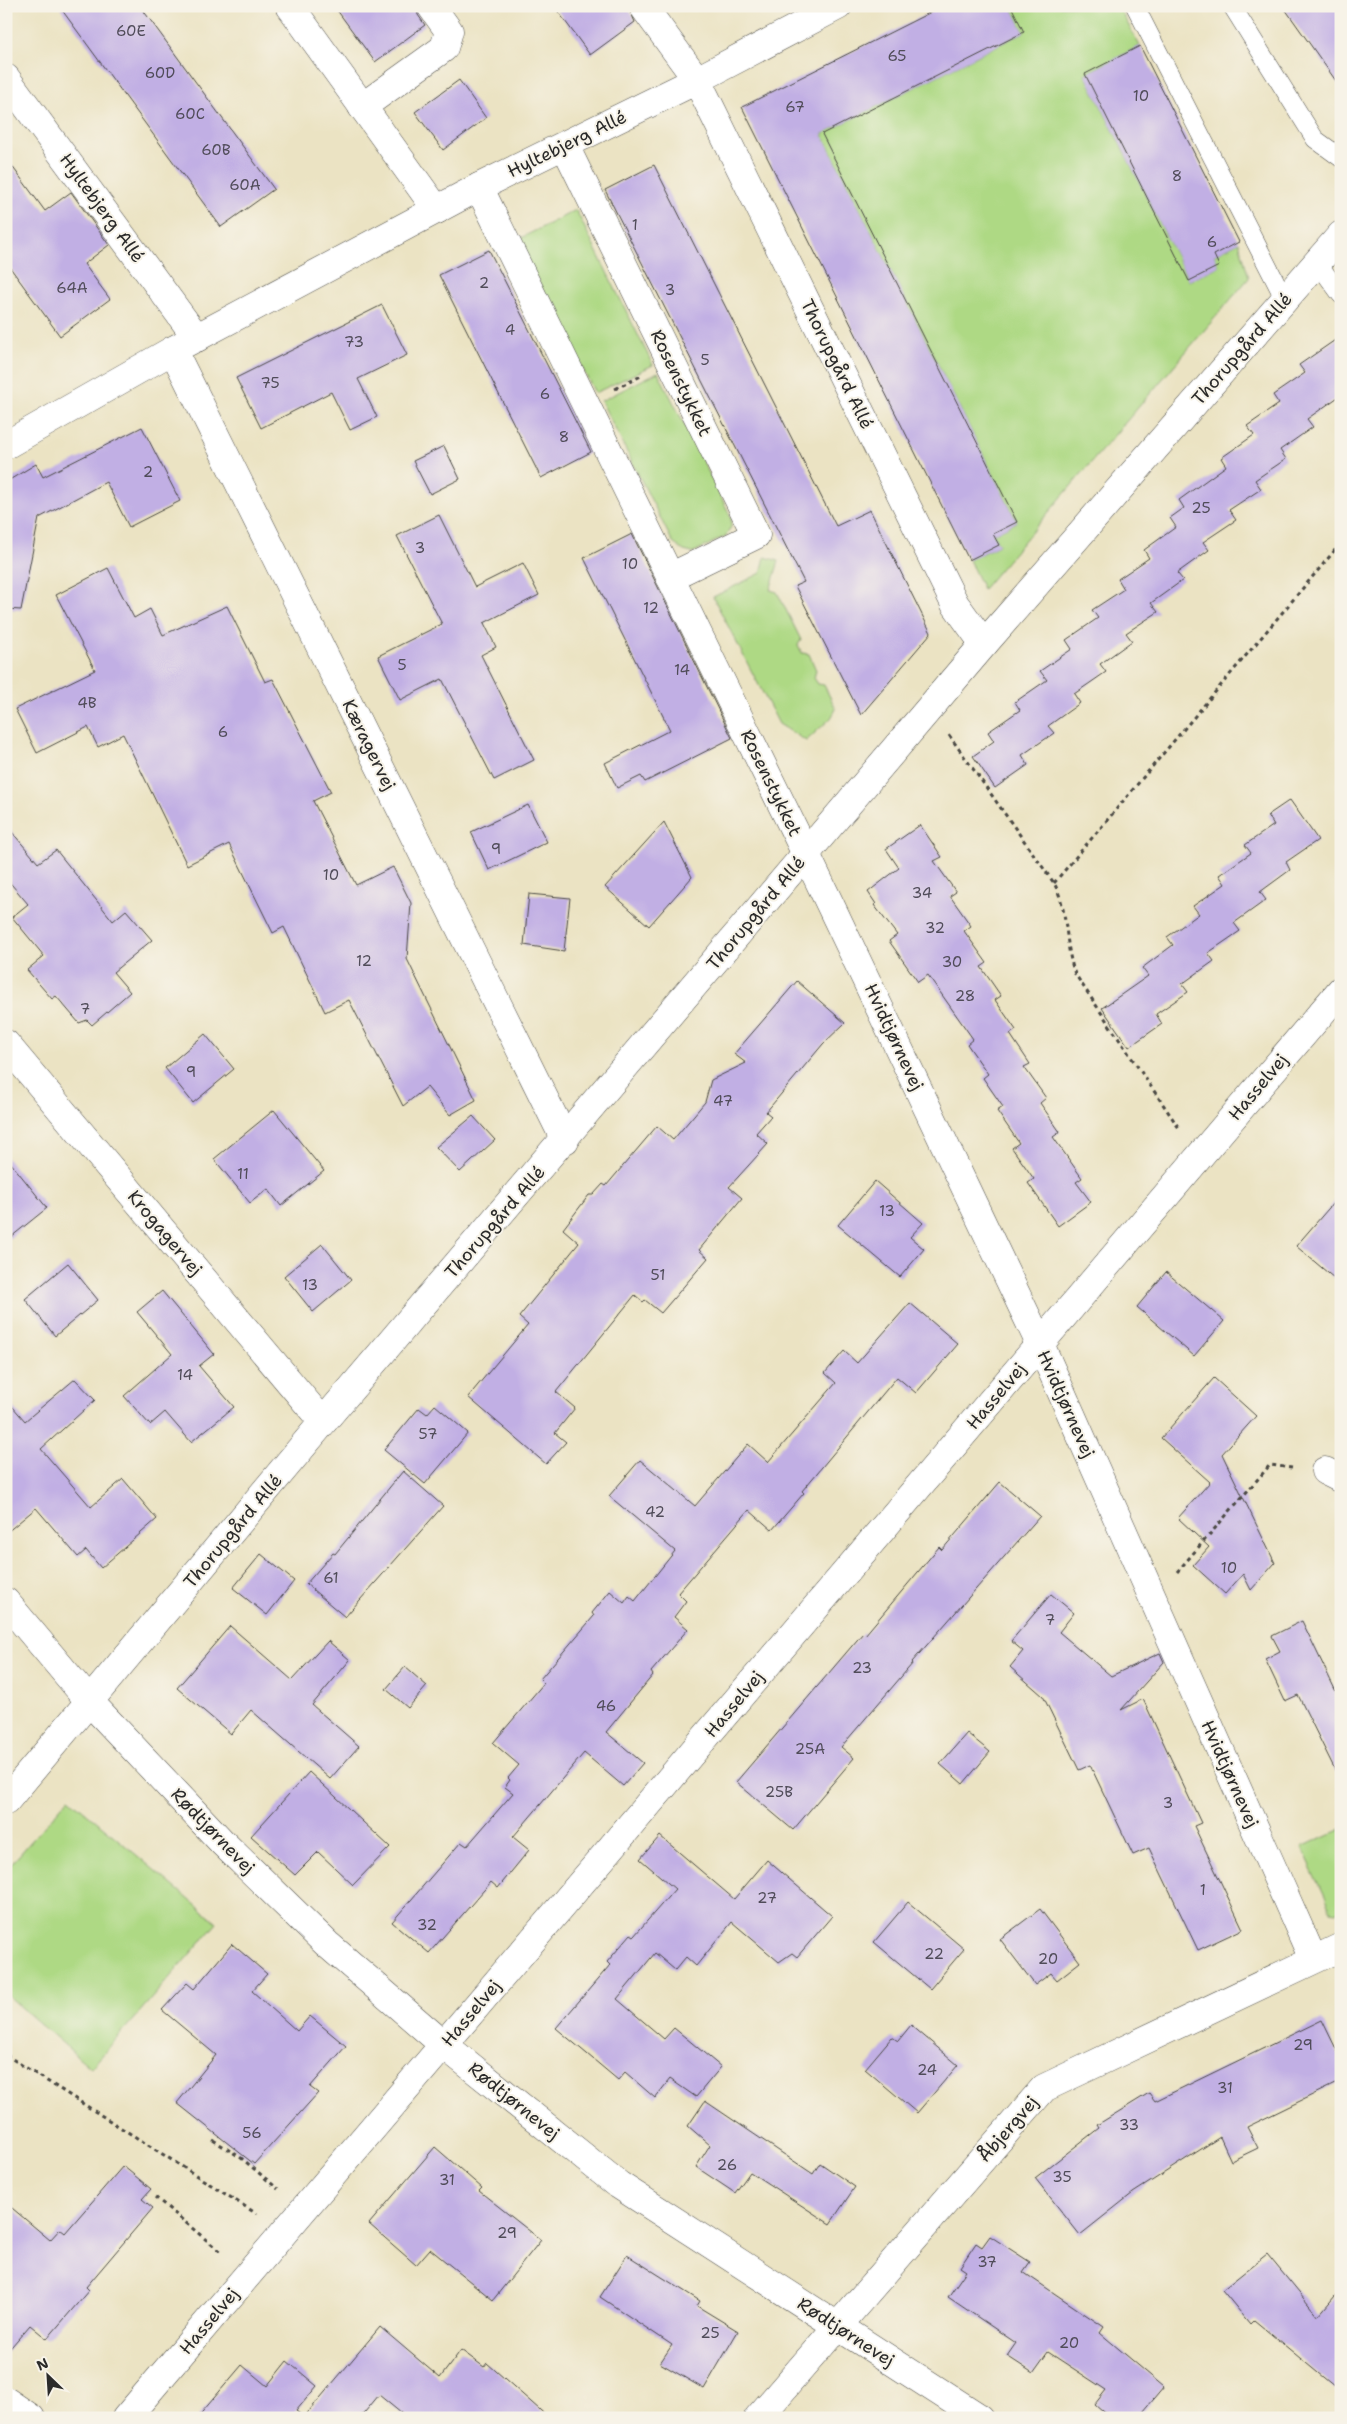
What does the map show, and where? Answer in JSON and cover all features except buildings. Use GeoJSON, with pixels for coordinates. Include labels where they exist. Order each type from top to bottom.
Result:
{"type":"FeatureCollection","features":[{"type":"Feature","properties":{"kind":"street"},"geometry":{"type":"LineString","coordinates":[[290,6],[437,210]]}},
{"type":"Feature","properties":{"kind":"street"},"geometry":{"type":"LineString","coordinates":[[362,107],[444,48],[449,31],[431,6]]}},
{"type":"Feature","properties":{"kind":"street"},"geometry":{"type":"LineString","coordinates":[[643,6],[697,80]]}},
{"type":"Feature","properties":{"kind":"street","name":"Hyltebjerg Allé"},"geometry":{"type":"LineString","coordinates":[[6,445],[173,350],[479,187],[697,80],[838,6]]}},
{"type":"Feature","properties":{"kind":"street","name":"Hyltebjerg Allé"},"geometry":{"type":"LineString","coordinates":[[6,78],[198,338]]}},
{"type":"Feature","properties":{"kind":"street","name":"Thorupgård Allé"},"geometry":{"type":"LineString","coordinates":[[697,80],[955,604],[984,644]]}},
{"type":"Feature","properties":{"kind":"street","name":"Rosenstykket"},"geometry":{"type":"LineString","coordinates":[[565,146],[756,535],[670,577]]}},
{"type":"Feature","properties":{"kind":"street","name":"Rosenstykket"},"geometry":{"type":"LineString","coordinates":[[479,187],[806,854]]}},
{"type":"Feature","properties":{"kind":"street","name":"Thorupgård Allé"},"geometry":{"type":"LineString","coordinates":[[6,1801],[324,1422],[984,644],[1341,235]]}},
{"type":"Feature","properties":{"kind":"street","name":"Kæragervej"},"geometry":{"type":"LineString","coordinates":[[173,350],[565,1140]]}},
{"type":"Feature","properties":{"kind":"street","name":"Hvidtjørnevej"},"geometry":{"type":"LineString","coordinates":[[806,854],[1040,1344],[1313,1959]]}},
{"type":"Feature","properties":{"kind":"street","name":"Hasselvej"},"geometry":{"type":"LineString","coordinates":[[126,2418],[1341,990]]}},
{"type":"Feature","properties":{"kind":"street","name":"Krogagervej"},"geometry":{"type":"LineString","coordinates":[[6,1044],[324,1422]]}},
{"type":"Feature","properties":{"kind":"street","name":"Rødtjørnevej"},"geometry":{"type":"LineString","coordinates":[[6,1602],[90,1702],[223,1844],[327,1944],[444,2045],[619,2184],[980,2418]]}},
{"type":"Feature","properties":{"kind":"street","name":"Åbjergvej"},"geometry":{"type":"LineString","coordinates":[[758,2418],[1044,2088],[1341,1947]]}},
{"type":"Feature","properties":{"kind":"street"},"geometry":{"type":"LineString","coordinates":[[6,2401],[31,2418]]}},
{"type":"Feature","properties":{"kind":"lane"},"geometry":{"type":"LineString","coordinates":[[1135,6],[1285,300]]}},
{"type":"Feature","properties":{"kind":"lane"},"geometry":{"type":"LineString","coordinates":[[1232,6],[1315,138],[1341,158]]}},
{"type":"Feature","properties":{"kind":"lane"},"geometry":{"type":"LineString","coordinates":[[1317,262],[1341,295]]}},
{"type":"Feature","properties":{"kind":"path"},"geometry":{"type":"LineString","coordinates":[[586,404],[671,362]]}},
{"type":"Feature","properties":{"kind":"path"},"geometry":{"type":"LineString","coordinates":[[1054,883],[1341,543]]}},
{"type":"Feature","properties":{"kind":"path"},"geometry":{"type":"LineString","coordinates":[[930,709],[1054,883],[1063,909],[1069,952],[1075,974],[1199,1158]]}},
{"type":"Feature","properties":{"kind":"path"},"geometry":{"type":"LineString","coordinates":[[1153,1600],[1270,1465],[1333,1475]]}},
{"type":"Feature","properties":{"kind":"path"},"geometry":{"type":"LineString","coordinates":[[6,2055],[286,2232]]}},
{"type":"Feature","properties":{"kind":"path"},"geometry":{"type":"LineString","coordinates":[[213,2140],[240,2157],[303,2210]]}},
{"type":"Feature","properties":{"kind":"path"},"geometry":{"type":"LineString","coordinates":[[155,2197],[248,2275]]}},
{"type":"Feature","properties":{"kind":"green space"},"geometry":{"type":"Polygon","coordinates":[[[1020,6],[1118,6],[1140,46],[1085,74],[1189,281],[1219,266],[1214,255],[1239,242],[1249,278],[983,589],[969,560],[999,545],[993,534],[1017,522],[822,134],[1024,32],[1013,10],[1020,6]]]}},
{"type":"Feature","properties":{"kind":"green space"},"geometry":{"type":"Polygon","coordinates":[[[576,210],[653,365],[595,393],[517,240],[576,210]]]}},
{"type":"Feature","properties":{"kind":"green space"},"geometry":{"type":"Polygon","coordinates":[[[658,372],[731,517],[731,527],[726,536],[692,553],[684,551],[673,543],[601,401],[658,372]]]}},
{"type":"Feature","properties":{"kind":"green space"},"geometry":{"type":"Polygon","coordinates":[[[765,557],[779,561],[770,590],[777,592],[801,640],[798,645],[802,653],[809,654],[816,670],[814,678],[818,684],[824,685],[836,709],[831,718],[806,741],[779,724],[713,597],[761,573],[765,557]]]}},
{"type":"Feature","properties":{"kind":"green space"},"geometry":{"type":"Polygon","coordinates":[[[69,1798],[217,1923],[91,2068],[6,1994],[6,1870],[69,1798]]]}},
{"type":"Feature","properties":{"kind":"green space"},"geometry":{"type":"Polygon","coordinates":[[[1341,1829],[1341,1913],[1332,1911],[1302,1847],[1341,1829]]]}}]}
